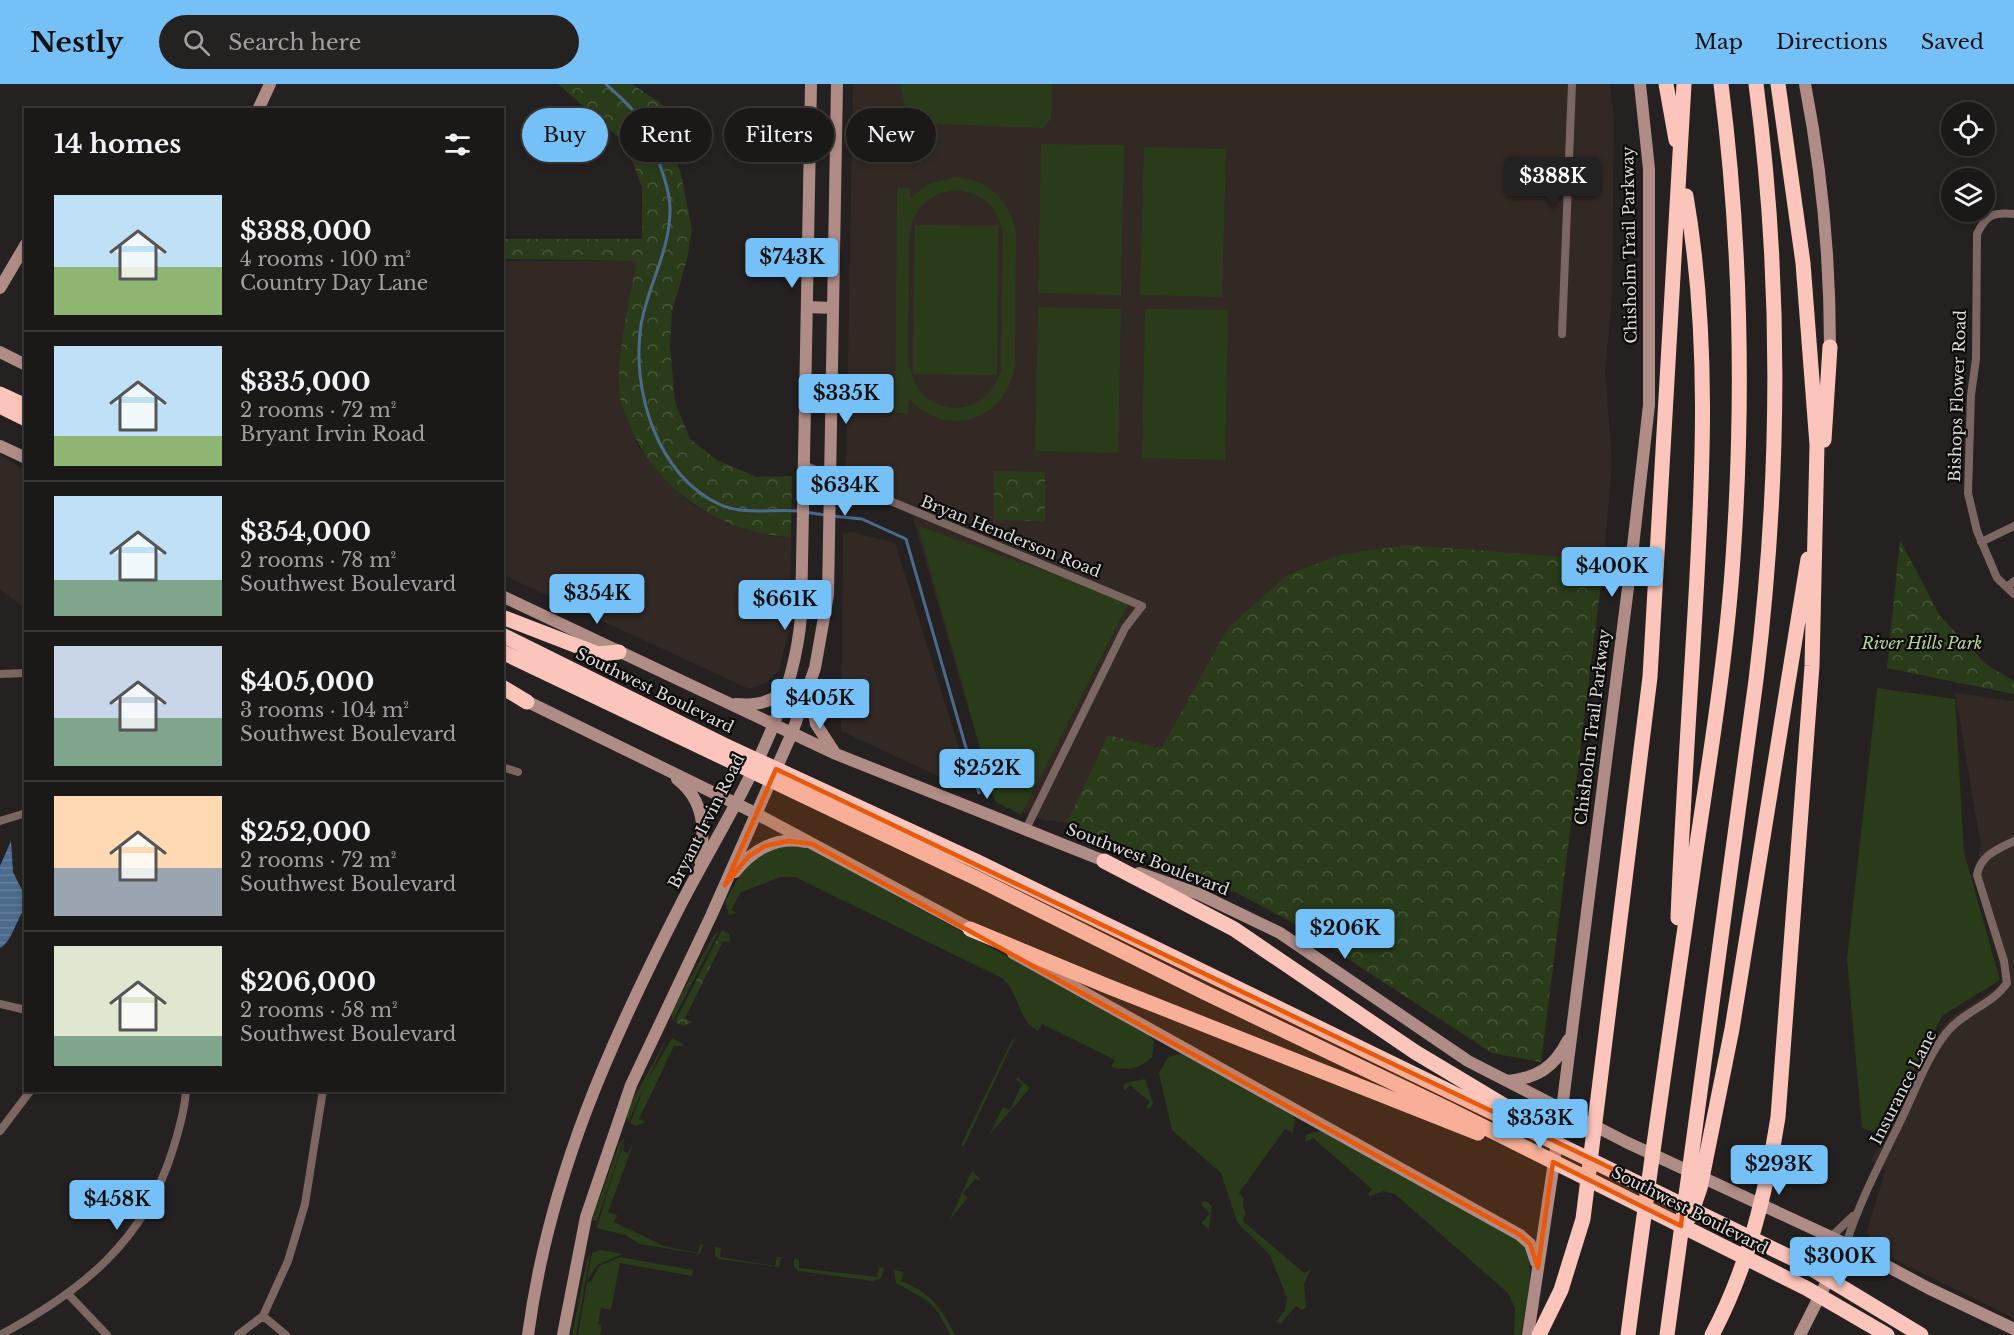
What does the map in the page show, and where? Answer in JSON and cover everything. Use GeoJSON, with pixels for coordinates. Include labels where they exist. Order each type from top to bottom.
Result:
{"type":"FeatureCollection","features":[{"type":"Feature","properties":{"kind":"highway"},"geometry":{"type":"LineString","coordinates":[[1666,84],[1694,245],[1701,332],[1704,419],[1674,1007]]}},
{"type":"Feature","properties":{"kind":"highway"},"geometry":{"type":"LineString","coordinates":[[1539,1335],[1565,1279],[1583,1219],[1644,733],[1652,649],[1684,84]]}},
{"type":"Feature","properties":{"kind":"highway"},"geometry":{"type":"LineString","coordinates":[[1628,1335],[1722,668],[1733,553],[1739,408],[1739,333],[1734,218],[1721,84]]}},
{"type":"Feature","properties":{"kind":"highway"},"geometry":{"type":"LineString","coordinates":[[1700,1184],[1766,573],[1774,407],[1773,289],[1765,162],[1756,84]]}},
{"type":"Feature","properties":{"kind":"highway"},"geometry":{"type":"LineString","coordinates":[[1712,1335],[1737,1279],[1763,1199],[1778,1117],[1812,666],[1817,445],[1803,263],[1778,84]]}},
{"type":"Feature","properties":{"kind":"highway"},"geometry":{"type":"LineString","coordinates":[[1667,1335],[1676,1260],[1700,1184],[1732,1029],[1822,463],[1830,347]]}},
{"type":"Feature","properties":{"kind":"highway"},"geometry":{"type":"LineString","coordinates":[[0,394],[24,405]]}},
{"type":"Feature","properties":{"kind":"highway"},"geometry":{"type":"LineString","coordinates":[[0,406],[24,418]]}},
{"type":"Feature","properties":{"kind":"highway"},"geometry":{"type":"LineString","coordinates":[[504,618],[598,654],[619,652]]}},
{"type":"Feature","properties":{"kind":"highway","name":"Southwest Boulevard"},"geometry":{"type":"LineString","coordinates":[[504,636],[722,750],[978,879],[1806,1288],[1887,1335]]}},
{"type":"Feature","properties":{"kind":"highway","name":"Southwest Boulevard"},"geometry":{"type":"LineString","coordinates":[[504,653],[722,750]]}},
{"type":"Feature","properties":{"kind":"highway"},"geometry":{"type":"LineString","coordinates":[[504,690],[527,702]]}},
{"type":"Feature","properties":{"kind":"highway","name":"Southwest Boulevard"},"geometry":{"type":"LineString","coordinates":[[798,787],[978,862],[1490,1113],[1615,1170],[1802,1263],[1921,1335]]}},
{"type":"Feature","properties":{"kind":"highway"},"geometry":{"type":"LineString","coordinates":[[1104,861],[1234,929],[1415,1052],[1615,1170]]}},
{"type":"Feature","properties":{"kind":"highway"},"geometry":{"type":"LineString","coordinates":[[970,929],[1445,1121],[1537,1154]]}},
{"type":"Feature","properties":{"kind":"main road"},"geometry":{"type":"LineString","coordinates":[[259,108],[270,84]]}},
{"type":"Feature","properties":{"kind":"main road","name":"Bryant Irvin Road"},"geometry":{"type":"LineString","coordinates":[[528,1335],[547,1234],[585,1110],[622,1022],[735,804],[772,725],[788,685],[800,633],[811,84]]}},
{"type":"Feature","properties":{"kind":"main road"},"geometry":{"type":"LineString","coordinates":[[563,1335],[586,1217],[626,1100],[792,734],[810,688],[826,616],[831,497],[837,84]]}},
{"type":"Feature","properties":{"kind":"main road","name":"Chisholm Trail Parkway"},"geometry":{"type":"LineString","coordinates":[[1528,1335],[1562,1109],[1631,564],[1648,405],[1649,169],[1640,84]]}},
{"type":"Feature","properties":{"kind":"main road"},"geometry":{"type":"LineString","coordinates":[[1805,84],[1820,170],[1826,230],[1830,347]]}},
{"type":"Feature","properties":{"kind":"main road"},"geometry":{"type":"LineString","coordinates":[[0,288],[24,247]]}},
{"type":"Feature","properties":{"kind":"main road"},"geometry":{"type":"LineString","coordinates":[[807,307],[833,308]]}},
{"type":"Feature","properties":{"kind":"main road"},"geometry":{"type":"LineString","coordinates":[[0,352],[24,364]]}},
{"type":"Feature","properties":{"kind":"main road"},"geometry":{"type":"LineString","coordinates":[[0,446],[24,457]]}},
{"type":"Feature","properties":{"kind":"main road","name":"Southwest Boulevard"},"geometry":{"type":"LineString","coordinates":[[504,597],[836,754],[1025,831],[1199,894],[1280,933],[1468,1061],[1628,1143],[1700,1184],[1831,1237],[1928,1288],[2014,1329]]}},
{"type":"Feature","properties":{"kind":"main road"},"geometry":{"type":"LineString","coordinates":[[722,701],[750,705],[765,702],[780,695],[788,685]]}},
{"type":"Feature","properties":{"kind":"main road"},"geometry":{"type":"LineString","coordinates":[[810,688],[816,724],[836,754]]}},
{"type":"Feature","properties":{"kind":"main road"},"geometry":{"type":"LineString","coordinates":[[527,702],[755,813],[970,929],[1520,1235],[1530,1244],[1538,1268]]}},
{"type":"Feature","properties":{"kind":"main road"},"geometry":{"type":"LineString","coordinates":[[662,767],[685,786],[698,805],[704,826],[699,870]]}},
{"type":"Feature","properties":{"kind":"main road"},"geometry":{"type":"LineString","coordinates":[[725,885],[748,857],[765,846],[789,841],[812,844]]}},
{"type":"Feature","properties":{"kind":"main road"},"geometry":{"type":"LineString","coordinates":[[1507,1081],[1537,1076],[1555,1059],[1571,1034]]}},
{"type":"Feature","properties":{"kind":"main road"},"geometry":{"type":"LineString","coordinates":[[1800,1335],[1846,1244]]}},
{"type":"Feature","properties":{"kind":"street"},"geometry":{"type":"LineString","coordinates":[[1562,334],[1572,84]]}},
{"type":"Feature","properties":{"kind":"street","name":"Bishops Flower Road"},"geometry":{"type":"LineString","coordinates":[[2012,587],[1997,578],[1981,542],[1968,493],[1971,395],[1976,358],[1977,234],[1984,220],[1995,213],[2014,214]]}},
{"type":"Feature","properties":{"kind":"street","name":"Bryan Henderson Road"},"geometry":{"type":"LineString","coordinates":[[804,465],[1142,606],[1125,628],[1025,831]]}},
{"type":"Feature","properties":{"kind":"street"},"geometry":{"type":"LineString","coordinates":[[1981,542],[2014,526]]}},
{"type":"Feature","properties":{"kind":"street"},"geometry":{"type":"LineString","coordinates":[[0,674],[24,673]]}},
{"type":"Feature","properties":{"kind":"street"},"geometry":{"type":"LineString","coordinates":[[504,768],[518,772]]}},
{"type":"Feature","properties":{"kind":"street"},"geometry":{"type":"LineString","coordinates":[[0,821],[24,814]]}},
{"type":"Feature","properties":{"kind":"street","name":"Insurance Lane"},"geometry":{"type":"LineString","coordinates":[[1846,1244],[1856,1213],[1934,1051],[1961,1018],[1999,995],[2007,984],[2004,961],[1977,875],[1979,863],[1986,856],[2014,841]]}},
{"type":"Feature","properties":{"kind":"street"},"geometry":{"type":"LineString","coordinates":[[0,1004],[24,1010]]}},
{"type":"Feature","properties":{"kind":"street"},"geometry":{"type":"LineString","coordinates":[[0,1131],[29,1092]]}},
{"type":"Feature","properties":{"kind":"street"},"geometry":{"type":"LineString","coordinates":[[0,1335],[69,1295],[128,1239],[155,1196],[180,1126],[186,1092]]}},
{"type":"Feature","properties":{"kind":"street"},"geometry":{"type":"LineString","coordinates":[[238,1335],[263,1316],[299,1230],[324,1092]]}},
{"type":"Feature","properties":{"kind":"street","name":"Insurance Lane"},"geometry":{"type":"LineString","coordinates":[[1831,1237],[1856,1213]]}},
{"type":"Feature","properties":{"kind":"street"},"geometry":{"type":"LineString","coordinates":[[69,1295],[107,1335]]}},
{"type":"Feature","properties":{"kind":"street"},"geometry":{"type":"LineString","coordinates":[[263,1316],[286,1335]]}},
{"type":"Feature","properties":{"kind":"highlighted area"},"geometry":{"type":"Polygon","coordinates":[[[776,769],[1615,1170],[1683,1206],[1681,1226],[1553,1162],[1538,1268],[1530,1244],[1520,1235],[812,844],[789,841],[765,846],[748,857],[725,885],[776,769]]]}},
{"type":"Feature","properties":{"kind":"shaded area"},"geometry":{"type":"Polygon","coordinates":[[[853,84],[1610,84],[1614,118],[1612,299],[1605,370],[1612,463],[1604,560],[1541,1062],[1492,1053],[1290,921],[1237,893],[1067,823],[1043,820],[995,801],[911,511],[846,465],[852,162],[936,162],[936,108],[853,108],[853,84]]]}},
{"type":"Feature","properties":{"kind":"shaded area"},"geometry":{"type":"Polygon","coordinates":[[[504,261],[637,261],[621,344],[620,398],[638,446],[668,483],[694,506],[770,536],[791,537],[790,626],[779,671],[766,683],[749,689],[504,575],[504,261]]]}},
{"type":"Feature","properties":{"kind":"shaded area"},"geometry":{"type":"Polygon","coordinates":[[[0,455],[24,469],[24,607],[0,590],[0,455]]]}},
{"type":"Feature","properties":{"kind":"shaded area"},"geometry":{"type":"Polygon","coordinates":[[[852,532],[895,543],[959,748],[966,789],[841,731],[843,533],[852,532]]]}},
{"type":"Feature","properties":{"kind":"shaded area"},"geometry":{"type":"Polygon","coordinates":[[[1955,693],[2014,701],[2014,1318],[1875,1250],[1867,1231],[1886,1168],[1871,1161],[1929,1045],[1949,1019],[1996,988],[2001,982],[2001,971],[1973,873],[1981,846],[1955,693]]]}},
{"type":"Feature","properties":{"kind":"green space"},"geometry":{"type":"Polygon","coordinates":[[[558,84],[632,84],[663,105],[663,108],[620,108],[620,139],[608,128],[608,108],[585,108],[558,84]]]}},
{"type":"Feature","properties":{"kind":"green space"},"geometry":{"type":"Polygon","coordinates":[[[900,84],[1052,84],[1051,119],[1043,128],[936,124],[936,108],[906,108],[900,84]]]}},
{"type":"Feature","properties":{"kind":"green space"},"geometry":{"type":"Polygon","coordinates":[[[1041,144],[1124,145],[1121,295],[1038,293],[1041,144]]]}},
{"type":"Feature","properties":{"kind":"green space"},"geometry":{"type":"Polygon","coordinates":[[[1144,147],[1226,149],[1222,297],[1140,295],[1144,147]]]}},
{"type":"Feature","properties":{"kind":"green space"},"geometry":{"type":"Polygon","coordinates":[[[632,162],[676,162],[692,230],[687,259],[672,312],[670,346],[675,402],[690,439],[717,460],[757,477],[792,476],[791,537],[765,534],[716,517],[673,487],[655,468],[640,446],[621,403],[619,380],[621,346],[636,261],[504,259],[504,239],[642,239],[642,187],[632,162]]]}},
{"type":"Feature","properties":{"kind":"green space"},"geometry":{"type":"Polygon","coordinates":[[[956,177],[968,179],[988,188],[1004,202],[1016,233],[1015,363],[1010,383],[1001,398],[989,410],[974,418],[958,421],[941,419],[925,412],[909,399],[908,413],[895,413],[897,188],[910,188],[910,199],[928,184],[956,177]],[[965,191],[941,193],[928,200],[918,211],[911,225],[908,260],[907,340],[911,371],[924,396],[937,404],[953,408],[968,406],[980,401],[993,388],[1001,370],[1003,233],[998,216],[988,203],[965,191]]]}},
{"type":"Feature","properties":{"kind":"green space"},"geometry":{"type":"Polygon","coordinates":[[[915,225],[998,226],[997,375],[913,374],[915,225]]]}},
{"type":"Feature","properties":{"kind":"green space"},"geometry":{"type":"Polygon","coordinates":[[[1038,307],[1121,309],[1118,453],[1035,451],[1038,307]]]}},
{"type":"Feature","properties":{"kind":"green space"},"geometry":{"type":"Polygon","coordinates":[[[1145,309],[1228,310],[1225,460],[1142,458],[1145,309]]]}},
{"type":"Feature","properties":{"kind":"green space"},"geometry":{"type":"Polygon","coordinates":[[[994,471],[1045,472],[1045,521],[994,520],[994,471]]]}},
{"type":"Feature","properties":{"kind":"green space"},"geometry":{"type":"Polygon","coordinates":[[[918,526],[1130,601],[1021,815],[995,801],[918,526]]]}},
{"type":"Feature","properties":{"kind":"green space","name":"River Hills Park"},"geometry":{"type":"Polygon","coordinates":[[[1900,540],[1940,616],[1986,664],[2014,681],[2014,694],[1887,668],[1900,540]]]}},
{"type":"Feature","properties":{"kind":"green space"},"geometry":{"type":"Polygon","coordinates":[[[1408,545],[1604,560],[1541,1062],[1492,1053],[1290,921],[1237,893],[1067,823],[1108,735],[1161,749],[1228,628],[1287,575],[1340,555],[1408,545]]]}},
{"type":"Feature","properties":{"kind":"green space"},"geometry":{"type":"Polygon","coordinates":[[[1877,688],[1955,699],[1964,852],[2000,980],[1942,1016],[1881,1134],[1862,1128],[1847,959],[1877,688]]]}},
{"type":"Feature","properties":{"kind":"green space"},"geometry":{"type":"Polygon","coordinates":[[[786,846],[804,847],[814,851],[1147,1033],[1154,1041],[1152,1057],[1133,1068],[1111,1067],[1115,1060],[1042,1024],[1038,1031],[1026,1020],[1008,984],[1002,978],[795,877],[781,877],[741,892],[731,910],[737,913],[729,915],[725,902],[743,869],[768,850],[786,846]]]}},
{"type":"Feature","properties":{"kind":"green space"},"geometry":{"type":"Polygon","coordinates":[[[722,930],[729,934],[730,942],[723,941],[685,1018],[692,1022],[684,1026],[675,1022],[722,930]]]}},
{"type":"Feature","properties":{"kind":"green space"},"geometry":{"type":"Polygon","coordinates":[[[719,931],[673,1021],[671,1013],[714,935],[719,931]]]}},
{"type":"Feature","properties":{"kind":"green space"},"geometry":{"type":"Polygon","coordinates":[[[668,1036],[628,1122],[626,1112],[668,1036]]]}},
{"type":"Feature","properties":{"kind":"green space"},"geometry":{"type":"Polygon","coordinates":[[[672,1038],[683,1046],[674,1046],[639,1119],[646,1122],[636,1126],[630,1123],[646,1083],[672,1038]]]}},
{"type":"Feature","properties":{"kind":"green space"},"geometry":{"type":"Polygon","coordinates":[[[1015,1038],[964,1146],[961,1145],[1012,1040],[1015,1038]]]}},
{"type":"Feature","properties":{"kind":"green space"},"geometry":{"type":"Polygon","coordinates":[[[1183,1053],[1291,1113],[1295,1120],[1293,1133],[1285,1129],[1239,1193],[1244,1198],[1243,1206],[1246,1214],[1242,1220],[1304,1273],[1311,1269],[1304,1284],[1306,1307],[1302,1310],[1296,1306],[1280,1324],[1277,1321],[1285,1310],[1287,1298],[1270,1255],[1237,1222],[1221,1173],[1172,1130],[1159,1073],[1168,1057],[1183,1053]]]}},
{"type":"Feature","properties":{"kind":"green space"},"geometry":{"type":"Polygon","coordinates":[[[1017,1077],[1030,1088],[990,1134],[1003,1107],[1010,1110],[1022,1084],[1016,1080],[1017,1077]]]}},
{"type":"Feature","properties":{"kind":"green space"},"geometry":{"type":"Polygon","coordinates":[[[1145,1079],[1153,1103],[1149,1109],[1146,1107],[1150,1102],[1130,1085],[1125,1090],[1123,1087],[1125,1083],[1145,1079]]]}},
{"type":"Feature","properties":{"kind":"green space"},"geometry":{"type":"Polygon","coordinates":[[[1321,1130],[1517,1237],[1524,1247],[1530,1271],[1530,1284],[1521,1335],[1514,1335],[1515,1308],[1508,1293],[1395,1194],[1383,1191],[1369,1197],[1368,1194],[1372,1189],[1313,1138],[1305,1142],[1306,1135],[1321,1130]]]}},
{"type":"Feature","properties":{"kind":"green space"},"geometry":{"type":"Polygon","coordinates":[[[624,1138],[597,1221],[592,1220],[620,1142],[624,1138]]]}},
{"type":"Feature","properties":{"kind":"green space"},"geometry":{"type":"Polygon","coordinates":[[[625,1139],[623,1151],[627,1153],[633,1145],[608,1212],[617,1215],[614,1222],[664,1246],[698,1253],[700,1244],[703,1245],[700,1254],[640,1244],[625,1235],[597,1228],[625,1139]]]}},
{"type":"Feature","properties":{"kind":"green space"},"geometry":{"type":"Polygon","coordinates":[[[972,1171],[982,1181],[975,1179],[963,1193],[968,1198],[950,1219],[972,1171]]]}},
{"type":"Feature","properties":{"kind":"green space"},"geometry":{"type":"Polygon","coordinates":[[[1206,1201],[1212,1206],[1209,1229],[1201,1223],[1210,1214],[1202,1205],[1202,1202],[1206,1201]]]}},
{"type":"Feature","properties":{"kind":"green space"},"geometry":{"type":"Polygon","coordinates":[[[715,1247],[721,1248],[720,1257],[775,1266],[777,1257],[781,1257],[779,1267],[719,1259],[715,1256],[715,1247]]]}},
{"type":"Feature","properties":{"kind":"green space"},"geometry":{"type":"Polygon","coordinates":[[[600,1250],[623,1254],[597,1265],[587,1280],[592,1253],[600,1250]]]}},
{"type":"Feature","properties":{"kind":"green space"},"geometry":{"type":"Polygon","coordinates":[[[590,1255],[576,1335],[572,1335],[587,1260],[590,1255]]]}},
{"type":"Feature","properties":{"kind":"green space"},"geometry":{"type":"Polygon","coordinates":[[[620,1257],[693,1270],[692,1276],[620,1263],[611,1310],[601,1308],[598,1324],[602,1325],[600,1335],[578,1335],[587,1282],[591,1282],[599,1266],[620,1257]]]}},
{"type":"Feature","properties":{"kind":"green space"},"geometry":{"type":"Polygon","coordinates":[[[794,1259],[799,1260],[799,1268],[877,1277],[879,1267],[884,1268],[881,1278],[873,1281],[798,1271],[794,1267],[794,1259]]]}},
{"type":"Feature","properties":{"kind":"green space"},"geometry":{"type":"Polygon","coordinates":[[[894,1270],[904,1272],[901,1281],[920,1290],[934,1302],[955,1335],[950,1335],[929,1303],[896,1283],[894,1270]]]}},
{"type":"Feature","properties":{"kind":"water"},"geometry":{"type":"Polygon","coordinates":[[[11,841],[13,872],[22,890],[24,910],[8,941],[0,948],[0,866],[11,841]]]}},
{"type":"Feature","properties":{"kind":"waterway"},"geometry":{"type":"LineString","coordinates":[[606,84],[635,113],[652,145],[669,197],[667,238],[644,310],[639,350],[640,377],[653,429],[665,453],[680,474],[699,492],[721,505],[749,511],[798,511]]}},
{"type":"Feature","properties":{"kind":"waterway"},"geometry":{"type":"LineString","coordinates":[[805,512],[825,515]]}},
{"type":"Feature","properties":{"kind":"waterway"},"geometry":{"type":"LineString","coordinates":[[832,516],[862,519],[906,539],[979,793]]}}]}
